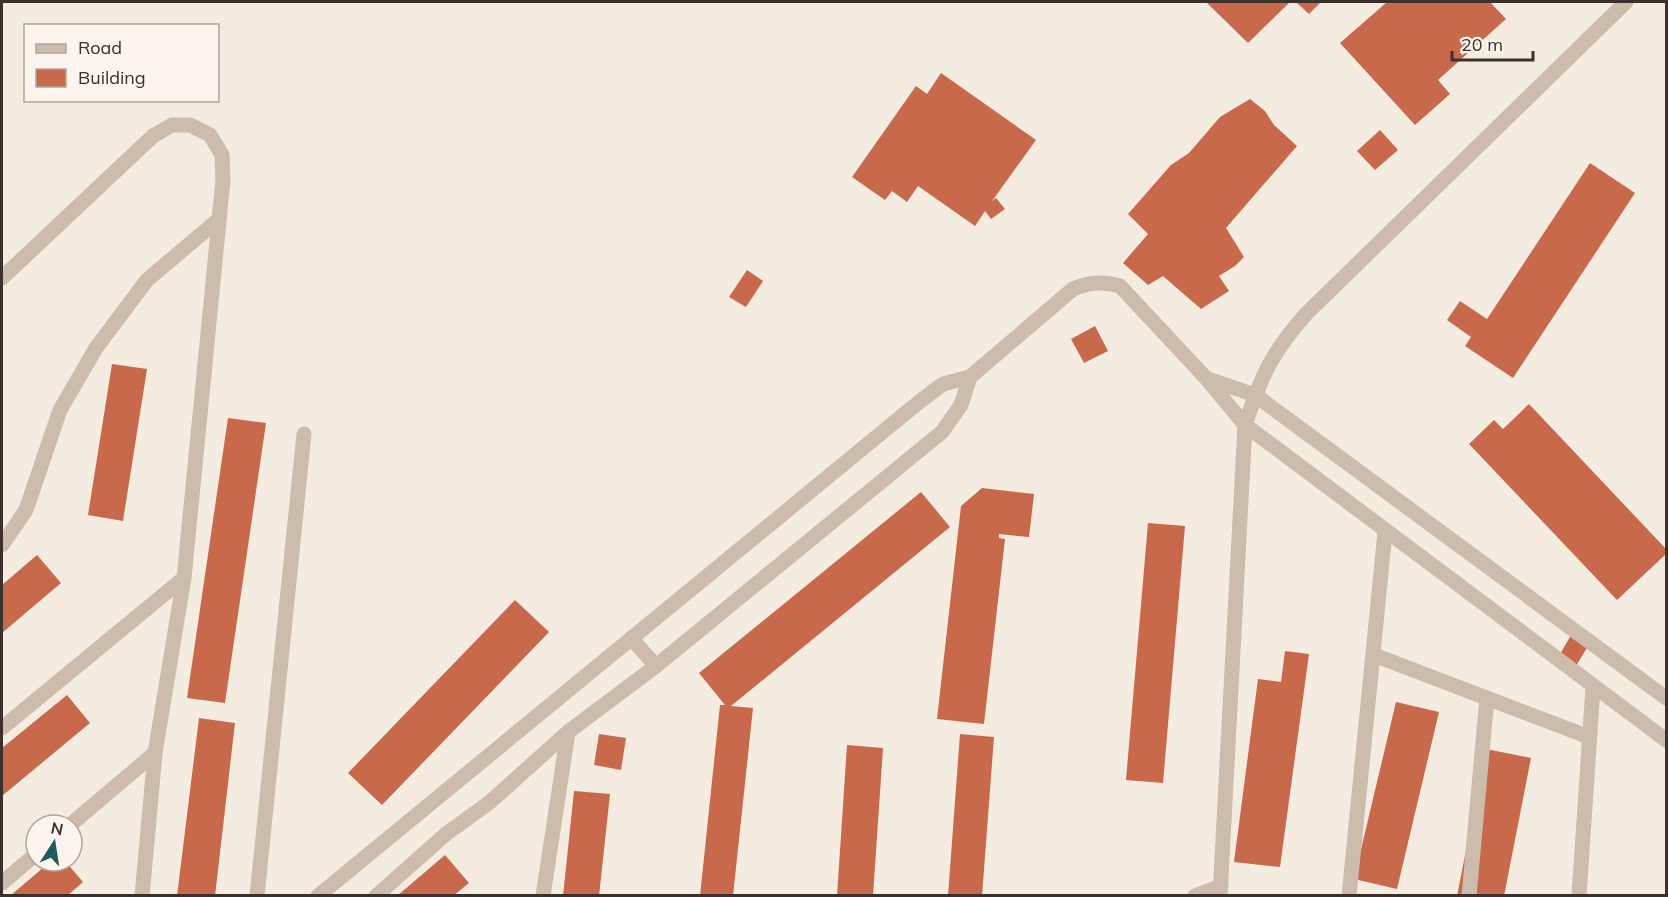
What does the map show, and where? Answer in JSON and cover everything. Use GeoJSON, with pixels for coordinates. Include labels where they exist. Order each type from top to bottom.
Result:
{"type":"FeatureCollection","features":[{"type":"Feature","properties":{"kind":"street"},"geometry":{"type":"LineString","coordinates":[[1196,896],[1220,891],[1245,425],[1264,371],[1280,343],[1307,313],[1626,2]]}},
{"type":"Feature","properties":{"kind":"street"},"geometry":{"type":"LineString","coordinates":[[2,279],[153,136],[172,125],[190,125],[210,135],[222,155],[223,180],[184,578],[155,753],[142,896]]}},
{"type":"Feature","properties":{"kind":"street"},"geometry":{"type":"LineString","coordinates":[[2,545],[26,510],[60,410],[96,348],[147,280],[218,220]]}},
{"type":"Feature","properties":{"kind":"street"},"geometry":{"type":"LineString","coordinates":[[318,896],[919,402],[943,384],[970,376],[1073,289],[1090,282],[1120,286],[1206,378],[1245,425],[1666,740]]}},
{"type":"Feature","properties":{"kind":"street"},"geometry":{"type":"LineString","coordinates":[[376,896],[446,834],[490,802],[568,732],[656,666],[942,432],[961,405],[970,376]]}},
{"type":"Feature","properties":{"kind":"street"},"geometry":{"type":"LineString","coordinates":[[1206,378],[1255,395],[1666,698]]}},
{"type":"Feature","properties":{"kind":"street"},"geometry":{"type":"LineString","coordinates":[[257,896],[304,434]]}},
{"type":"Feature","properties":{"kind":"street"},"geometry":{"type":"LineString","coordinates":[[1349,896],[1386,532]]}},
{"type":"Feature","properties":{"kind":"street"},"geometry":{"type":"LineString","coordinates":[[2,728],[184,578]]}},
{"type":"Feature","properties":{"kind":"street"},"geometry":{"type":"LineString","coordinates":[[631,638],[656,666]]}},
{"type":"Feature","properties":{"kind":"street"},"geometry":{"type":"LineString","coordinates":[[1374,655],[1589,737]]}},
{"type":"Feature","properties":{"kind":"street"},"geometry":{"type":"LineString","coordinates":[[1579,896],[1593,687]]}},
{"type":"Feature","properties":{"kind":"street"},"geometry":{"type":"LineString","coordinates":[[1469,896],[1487,698]]}},
{"type":"Feature","properties":{"kind":"street"},"geometry":{"type":"LineString","coordinates":[[543,896],[568,732]]}},
{"type":"Feature","properties":{"kind":"street"},"geometry":{"type":"LineString","coordinates":[[84,813],[155,753]]}},
{"type":"Feature","properties":{"kind":"street"},"geometry":{"type":"LineString","coordinates":[[2,883],[24,864]]}},
{"type":"Feature","properties":{"kind":"building"},"geometry":{"type":"Polygon","coordinates":[[[1206,2],[1290,2],[1248,43],[1206,2]]]}},
{"type":"Feature","properties":{"kind":"building"},"geometry":{"type":"Polygon","coordinates":[[[1296,2],[1321,2],[1309,14],[1296,2]]]}},
{"type":"Feature","properties":{"kind":"building"},"geometry":{"type":"Polygon","coordinates":[[[1387,2],[1490,2],[1506,19],[1438,80],[1450,94],[1415,125],[1340,43],[1387,2]]]}},
{"type":"Feature","properties":{"kind":"building"},"geometry":{"type":"Polygon","coordinates":[[[941,73],[1036,140],[992,201],[996,198],[1005,209],[991,219],[985,211],[975,226],[918,186],[907,202],[892,191],[885,200],[852,177],[916,86],[927,94],[941,73]]]}},
{"type":"Feature","properties":{"kind":"building"},"geometry":{"type":"Polygon","coordinates":[[[1250,99],[1265,111],[1274,125],[1297,146],[1226,228],[1244,257],[1219,276],[1229,291],[1201,309],[1163,276],[1148,285],[1123,263],[1148,234],[1128,214],[1171,165],[1189,153],[1220,117],[1250,99]]]}},
{"type":"Feature","properties":{"kind":"building"},"geometry":{"type":"Polygon","coordinates":[[[1380,130],[1398,150],[1375,170],[1357,151],[1380,130]]]}},
{"type":"Feature","properties":{"kind":"building"},"geometry":{"type":"Polygon","coordinates":[[[1590,163],[1635,193],[1513,378],[1465,346],[1471,337],[1447,320],[1460,301],[1487,319],[1590,163]]]}},
{"type":"Feature","properties":{"kind":"building"},"geometry":{"type":"Polygon","coordinates":[[[747,270],[763,281],[746,307],[729,297],[747,270]]]}},
{"type":"Feature","properties":{"kind":"building"},"geometry":{"type":"Polygon","coordinates":[[[1095,326],[1108,351],[1084,363],[1071,339],[1095,326]]]}},
{"type":"Feature","properties":{"kind":"building"},"geometry":{"type":"Polygon","coordinates":[[[112,364],[147,369],[123,521],[88,515],[112,364]]]}},
{"type":"Feature","properties":{"kind":"building"},"geometry":{"type":"Polygon","coordinates":[[[1529,404],[1666,549],[1666,554],[1617,600],[1469,444],[1494,420],[1503,429],[1529,404]]]}},
{"type":"Feature","properties":{"kind":"building"},"geometry":{"type":"Polygon","coordinates":[[[228,418],[266,423],[225,703],[187,698],[228,418]]]}},
{"type":"Feature","properties":{"kind":"building"},"geometry":{"type":"Polygon","coordinates":[[[982,488],[1034,494],[1029,537],[999,534],[999,538],[1005,539],[984,724],[937,719],[961,506],[982,488]]]}},
{"type":"Feature","properties":{"kind":"building"},"geometry":{"type":"Polygon","coordinates":[[[921,492],[950,527],[731,706],[753,708],[733,896],[700,896],[720,705],[725,705],[699,673],[921,492]]]}},
{"type":"Feature","properties":{"kind":"building"},"geometry":{"type":"Polygon","coordinates":[[[1148,523],[1185,526],[1163,783],[1126,780],[1148,523]]]}},
{"type":"Feature","properties":{"kind":"building"},"geometry":{"type":"Polygon","coordinates":[[[37,555],[61,583],[2,633],[2,585],[37,555]]]}},
{"type":"Feature","properties":{"kind":"building"},"geometry":{"type":"Polygon","coordinates":[[[515,600],[549,632],[382,805],[348,773],[515,600]]]}},
{"type":"Feature","properties":{"kind":"building"},"geometry":{"type":"Polygon","coordinates":[[[1571,635],[1588,646],[1576,666],[1559,656],[1571,635]]]}},
{"type":"Feature","properties":{"kind":"building"},"geometry":{"type":"Polygon","coordinates":[[[1285,651],[1309,654],[1280,867],[1234,862],[1258,679],[1281,682],[1285,651]]]}},
{"type":"Feature","properties":{"kind":"building"},"geometry":{"type":"Polygon","coordinates":[[[67,695],[90,723],[2,796],[2,748],[67,695]]]}},
{"type":"Feature","properties":{"kind":"building"},"geometry":{"type":"Polygon","coordinates":[[[1396,702],[1439,712],[1397,889],[1354,879],[1396,702]]]}},
{"type":"Feature","properties":{"kind":"building"},"geometry":{"type":"Polygon","coordinates":[[[199,718],[235,723],[215,896],[177,896],[199,718]]]}},
{"type":"Feature","properties":{"kind":"building"},"geometry":{"type":"Polygon","coordinates":[[[599,734],[626,738],[621,770],[594,765],[599,734]]]}},
{"type":"Feature","properties":{"kind":"building"},"geometry":{"type":"Polygon","coordinates":[[[960,734],[994,737],[982,896],[948,896],[960,734]]]}},
{"type":"Feature","properties":{"kind":"building"},"geometry":{"type":"Polygon","coordinates":[[[847,745],[883,748],[873,896],[837,896],[847,745]]]}},
{"type":"Feature","properties":{"kind":"building"},"geometry":{"type":"Polygon","coordinates":[[[1486,749],[1531,758],[1504,896],[1457,896],[1486,749]]]}},
{"type":"Feature","properties":{"kind":"building"},"geometry":{"type":"Polygon","coordinates":[[[574,791],[610,794],[599,896],[563,896],[574,791]]]}},
{"type":"Feature","properties":{"kind":"building"},"geometry":{"type":"Polygon","coordinates":[[[445,855],[469,883],[453,896],[397,896],[445,855]]]}},
{"type":"Feature","properties":{"kind":"building"},"geometry":{"type":"Polygon","coordinates":[[[37,873],[75,873],[83,882],[67,896],[10,896],[37,873]]]}}]}
